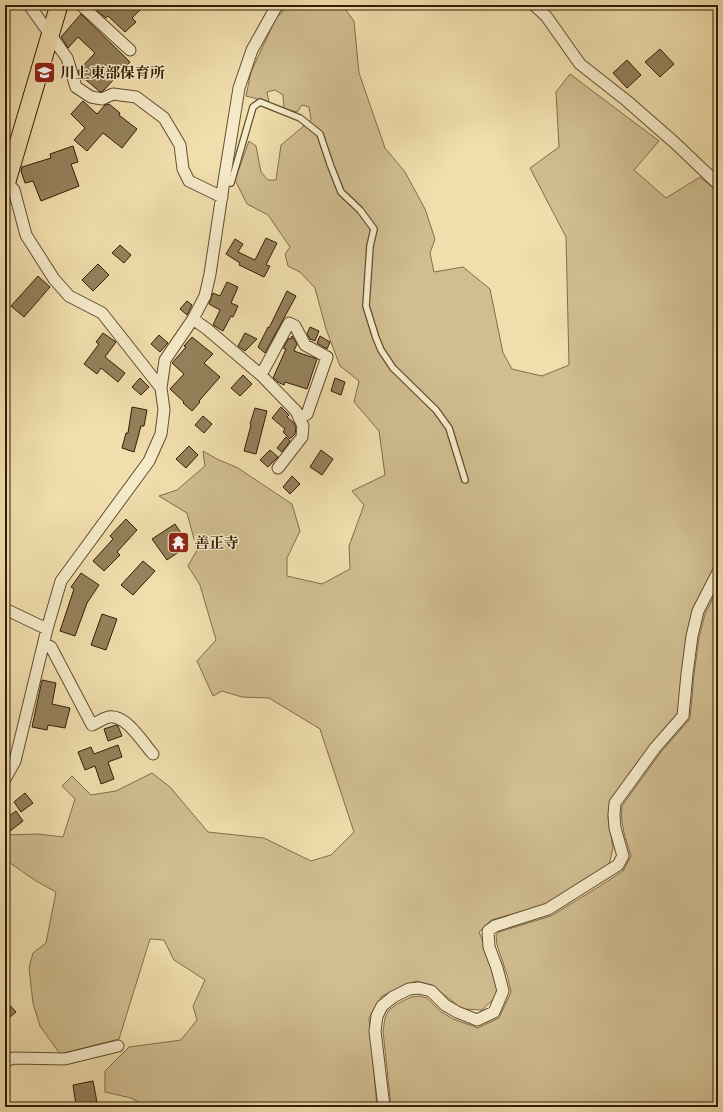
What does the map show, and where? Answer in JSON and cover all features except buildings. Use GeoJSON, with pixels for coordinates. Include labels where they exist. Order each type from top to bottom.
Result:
{"type":"FeatureCollection","features":[{"type":"Feature","properties":{"kind":"main road"},"geometry":{"type":"LineString","coordinates":[[6,185],[59,5]]}},
{"type":"Feature","properties":{"kind":"street"},"geometry":{"type":"LineString","coordinates":[[29,5],[67,58],[76,87],[91,97],[102,99],[113,94],[136,97],[164,118],[180,145],[183,169],[189,181],[222,197]]}},
{"type":"Feature","properties":{"kind":"street"},"geometry":{"type":"LineString","coordinates":[[81,5],[130,50]]}},
{"type":"Feature","properties":{"kind":"street"},"geometry":{"type":"LineString","coordinates":[[5,779],[15,761],[47,629],[61,581],[149,461],[161,434],[164,410],[161,388],[165,360],[193,320],[205,296],[210,274],[239,88],[252,50],[279,5]]}},
{"type":"Feature","properties":{"kind":"street"},"geometry":{"type":"LineString","coordinates":[[534,5],[546,16],[580,64],[675,143],[718,184]]}},
{"type":"Feature","properties":{"kind":"street"},"geometry":{"type":"LineString","coordinates":[[6,185],[14,190],[26,235],[54,279],[69,296],[102,313],[161,388]]}},
{"type":"Feature","properties":{"kind":"street"},"geometry":{"type":"LineString","coordinates":[[193,320],[261,375],[296,411],[303,426],[302,437],[278,468]]}},
{"type":"Feature","properties":{"kind":"street"},"geometry":{"type":"LineString","coordinates":[[261,375],[289,324],[295,326],[305,346],[327,357],[307,414],[299,418]]}},
{"type":"Feature","properties":{"kind":"street"},"geometry":{"type":"LineString","coordinates":[[384,1107],[375,1031],[377,1016],[382,1006],[393,997],[409,990],[419,988],[431,991],[445,1005],[457,1012],[477,1020],[494,1012],[503,991],[497,968],[489,947],[488,931],[496,926],[548,909],[618,865],[623,856],[615,828],[615,804],[655,748],[683,716],[686,674],[692,636],[698,611],[718,572]]}},
{"type":"Feature","properties":{"kind":"street"},"geometry":{"type":"LineString","coordinates":[[5,609],[47,629]]}},
{"type":"Feature","properties":{"kind":"street"},"geometry":{"type":"LineString","coordinates":[[44,644],[51,647],[92,725],[108,717],[117,717],[124,721],[153,754]]}},
{"type":"Feature","properties":{"kind":"street"},"geometry":{"type":"LineString","coordinates":[[5,1061],[14,1058],[65,1059],[118,1046]]}},
{"type":"Feature","properties":{"kind":"lane"},"geometry":{"type":"LineString","coordinates":[[224,181],[231,183],[253,107],[260,102],[300,118],[320,134],[330,164],[337,177],[341,192],[360,210],[374,229],[370,246],[366,306],[381,350],[393,368],[436,410],[449,428],[465,480]]}},
{"type":"Feature","properties":{"kind":"shaded area"},"geometry":{"type":"Polygon","coordinates":[[[290,5],[322,5],[324,7],[330,5],[342,5],[354,21],[359,73],[385,148],[405,172],[425,209],[435,239],[430,253],[434,272],[463,267],[490,289],[503,353],[512,369],[542,376],[569,365],[566,237],[530,168],[559,147],[556,92],[570,74],[659,141],[634,170],[666,198],[700,177],[718,192],[718,565],[694,611],[679,710],[673,722],[611,800],[608,818],[613,848],[609,865],[545,905],[491,920],[479,932],[499,981],[500,993],[482,1010],[462,1009],[432,985],[416,981],[382,996],[369,1018],[377,1107],[147,1107],[131,1098],[105,1092],[105,1071],[129,1047],[181,1040],[197,1020],[193,1006],[205,980],[174,960],[164,940],[150,939],[119,1039],[60,1054],[40,1026],[33,1003],[29,968],[33,953],[46,943],[56,892],[36,881],[10,863],[5,865],[5,835],[38,834],[63,837],[75,799],[62,786],[72,776],[91,795],[116,791],[152,773],[170,787],[208,832],[264,838],[311,861],[331,855],[354,832],[320,729],[269,698],[242,697],[222,691],[213,696],[197,661],[216,640],[200,585],[188,566],[197,550],[187,513],[159,496],[177,490],[205,466],[203,451],[238,468],[292,504],[300,531],[287,558],[287,576],[322,584],[350,569],[349,546],[364,505],[352,491],[385,475],[379,431],[354,402],[359,381],[340,366],[326,329],[315,288],[300,272],[288,266],[285,254],[290,247],[268,215],[247,204],[235,180],[249,141],[256,146],[261,172],[268,180],[276,180],[281,145],[311,120],[309,107],[302,105],[297,112],[284,109],[283,95],[275,90],[267,92],[269,102],[246,96],[251,72],[276,18],[290,5]]]}},
{"type":"Feature","properties":{"kind":"shaded area"},"geometry":{"type":"Polygon","coordinates":[[[718,588],[718,1107],[391,1107],[383,1031],[385,1018],[388,1011],[397,1004],[411,997],[419,996],[427,998],[440,1011],[453,1019],[478,1028],[499,1018],[511,992],[497,945],[496,935],[499,932],[551,916],[623,871],[631,856],[625,838],[622,806],[661,752],[690,719],[699,638],[705,614],[718,588]]]}},
{"type":"Feature","properties":{"kind":"place","name":"川上東部保育所"},"geometry":{"type":"Point","coordinates":[44,73]}},
{"type":"Feature","properties":{"kind":"place","name":"善正寺"},"geometry":{"type":"Point","coordinates":[179,543]}}]}
